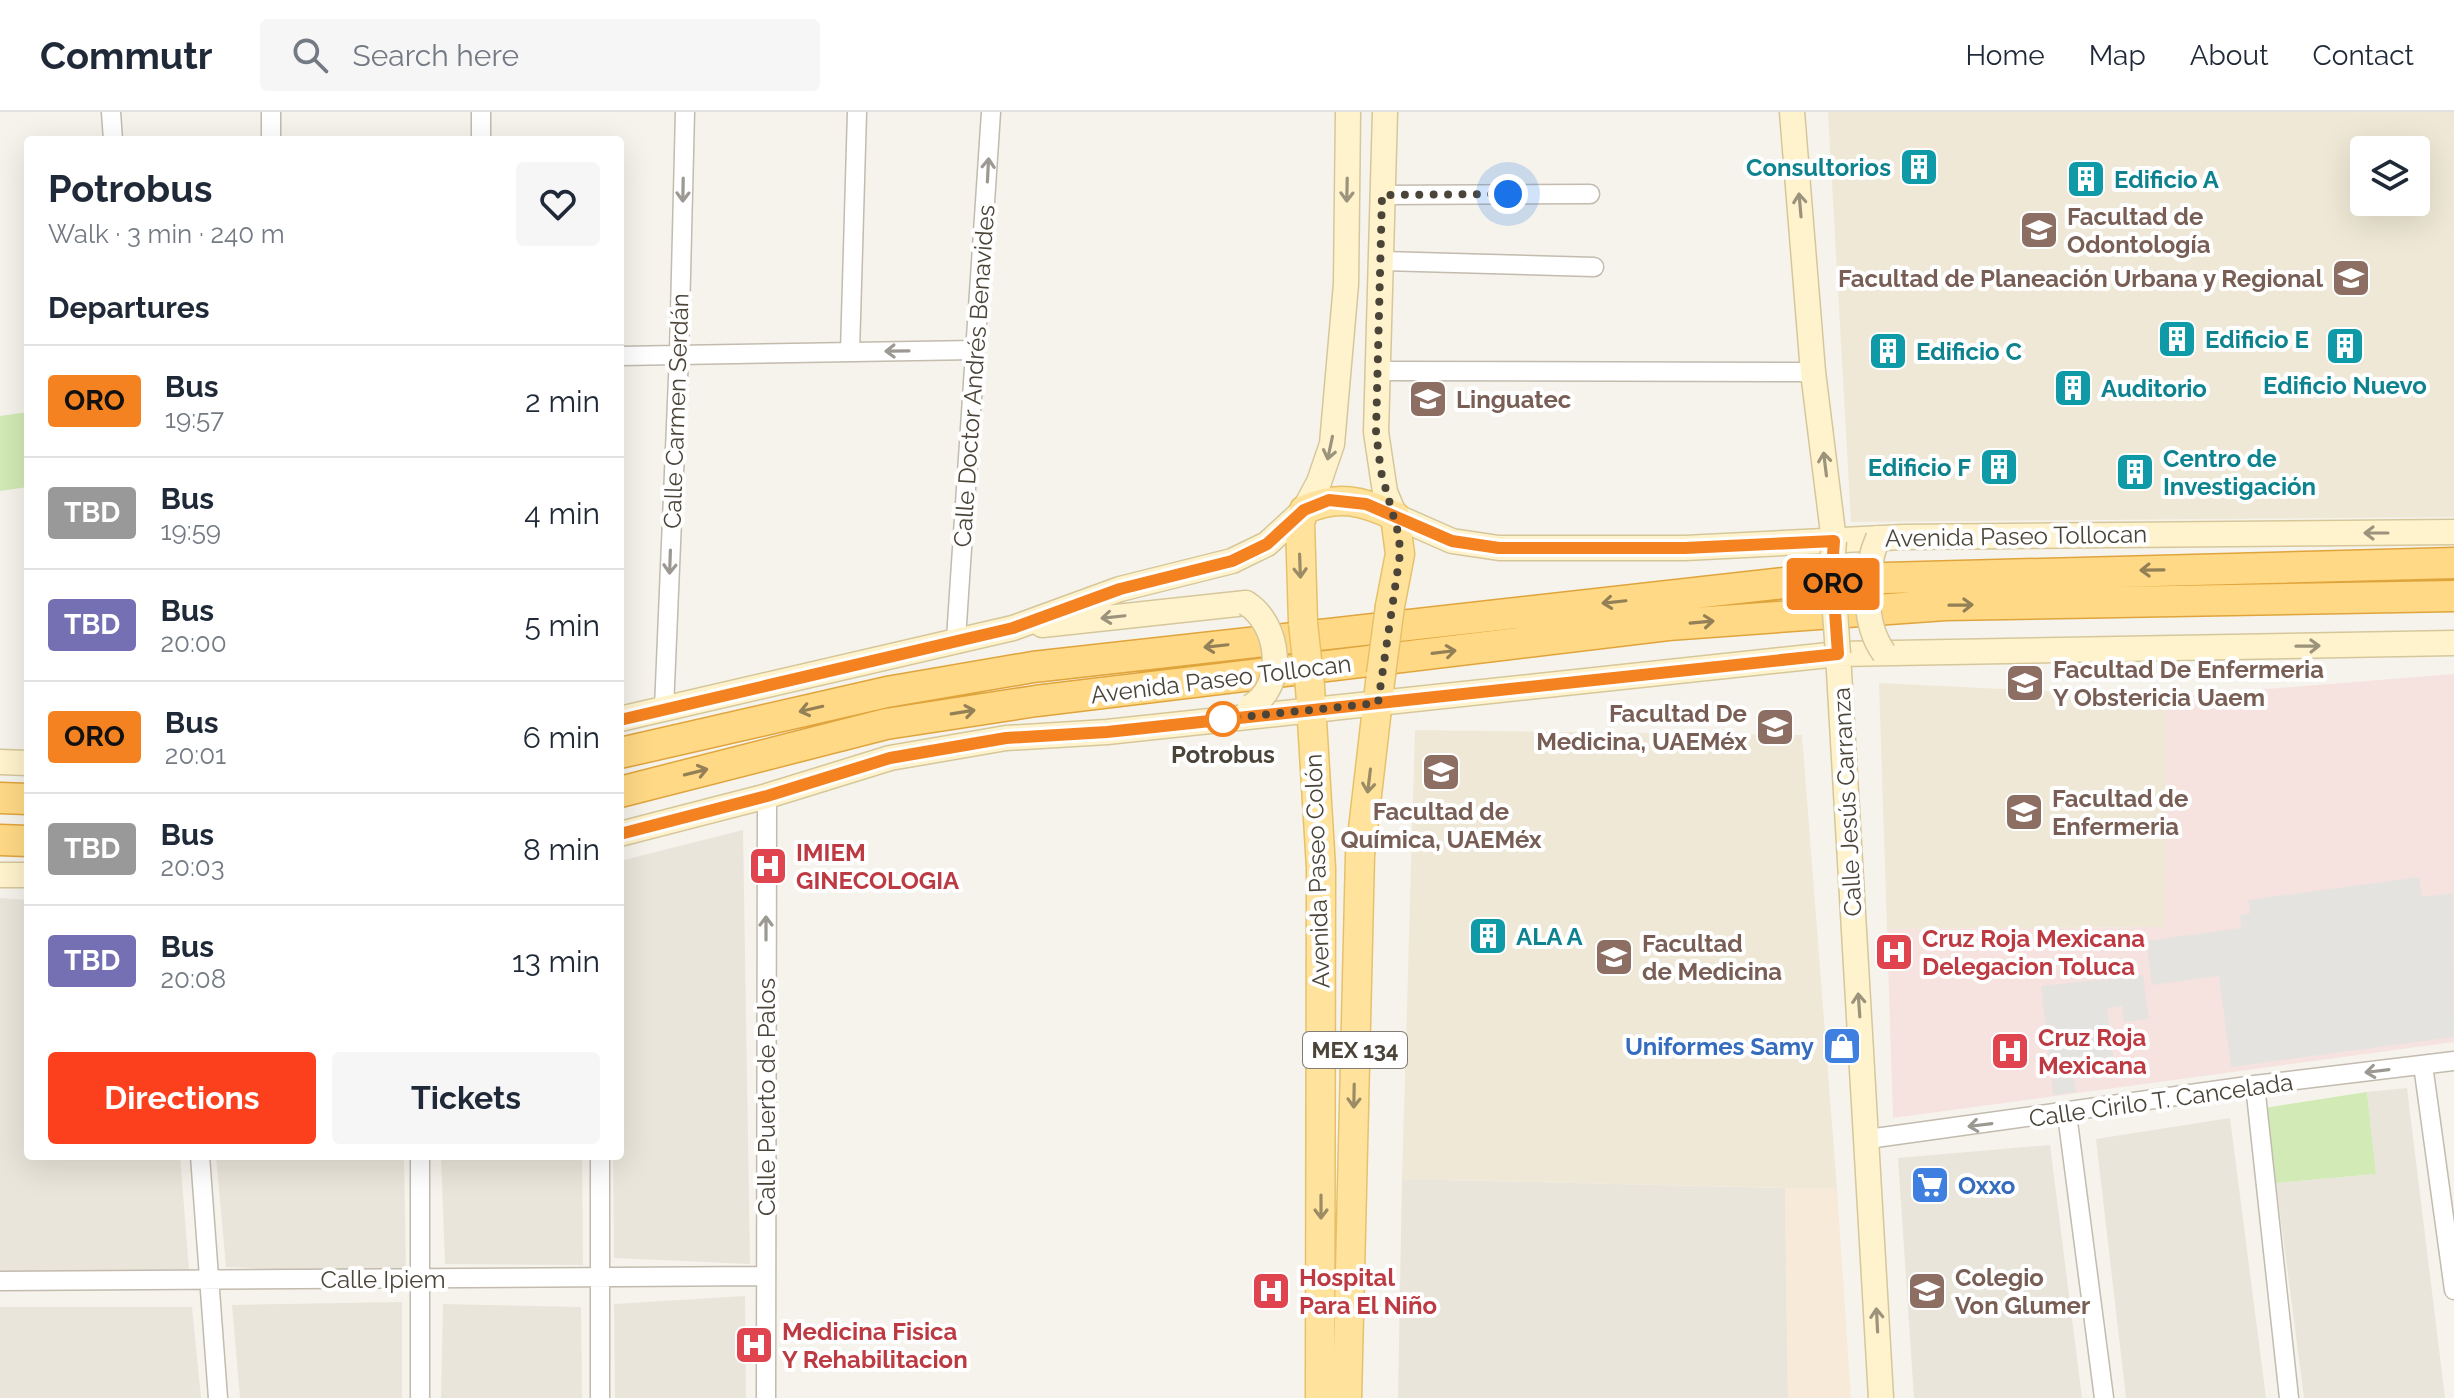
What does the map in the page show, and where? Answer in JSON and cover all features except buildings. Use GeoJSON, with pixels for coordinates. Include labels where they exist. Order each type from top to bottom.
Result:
{"type":"FeatureCollection","features":[{"type":"Feature","properties":{"kind":"highway","name":"Avenida Paseo Tollocan"},"geometry":{"type":"LineString","coordinates":[[624,752],[887,692],[1033,667],[1797,582],[2454,563]]}},
{"type":"Feature","properties":{"kind":"highway","name":"Avenida Paseo Tollocan"},"geometry":{"type":"LineString","coordinates":[[624,791],[886,724],[1052,699],[1668,625],[1945,605],[2454,596]]}},
{"type":"Feature","properties":{"kind":"highway"},"geometry":{"type":"LineString","coordinates":[[0,798],[24,799]]}},
{"type":"Feature","properties":{"kind":"highway"},"geometry":{"type":"LineString","coordinates":[[0,840],[24,841]]}},
{"type":"Feature","properties":{"kind":"main road","name":"Avenida Paseo Colón"},"geometry":{"type":"LineString","coordinates":[[1347,1398],[1334,1359],[1321,868],[1299,537],[1304,510],[1319,482],[1332,444],[1346,284],[1348,112]]}},
{"type":"Feature","properties":{"kind":"main road","name":"Avenida Paseo Colón"},"geometry":{"type":"LineString","coordinates":[[1320,1398],[1334,1359],[1360,855],[1390,606],[1400,554],[1395,516],[1383,482],[1376,432],[1385,112]]}},
{"type":"Feature","properties":{"kind":"main road","name":"Calle Jesús Carranza"},"geometry":{"type":"LineString","coordinates":[[1792,112],[1813,372],[1834,541],[1832,569],[1881,1398]]}},
{"type":"Feature","properties":{"kind":"main road","name":"Avenida Paseo Tollocan"},"geometry":{"type":"LineString","coordinates":[[624,718],[1013,628],[1108,592],[1232,561],[1267,544],[1304,510],[1329,500],[1347,500],[1395,516],[1452,541],[1499,548],[1685,548],[1878,538],[2454,532]]}},
{"type":"Feature","properties":{"kind":"main road"},"geometry":{"type":"LineString","coordinates":[[1878,538],[1867,575],[1876,638],[1884,653]]}},
{"type":"Feature","properties":{"kind":"main road"},"geometry":{"type":"LineString","coordinates":[[1006,738],[1061,721],[1250,707],[1263,699],[1270,688],[1274,662],[1268,625],[1259,611],[1246,603],[1013,628]]}},
{"type":"Feature","properties":{"kind":"main road","name":"Avenida Paseo Tollocan"},"geometry":{"type":"LineString","coordinates":[[624,833],[767,796],[890,758],[1006,738],[1107,732],[1311,698],[1378,703],[1838,654],[2454,643]]}},
{"type":"Feature","properties":{"kind":"main road"},"geometry":{"type":"LineString","coordinates":[[0,762],[24,763]]}},
{"type":"Feature","properties":{"kind":"main road"},"geometry":{"type":"LineString","coordinates":[[0,875],[24,875]]}},
{"type":"Feature","properties":{"kind":"street"},"geometry":{"type":"LineString","coordinates":[[111,112],[113,136]]}},
{"type":"Feature","properties":{"kind":"street"},"geometry":{"type":"LineString","coordinates":[[271,112],[271,136]]}},
{"type":"Feature","properties":{"kind":"street"},"geometry":{"type":"LineString","coordinates":[[481,112],[481,136]]}},
{"type":"Feature","properties":{"kind":"street","name":"Calle Carmen Serdán"},"geometry":{"type":"LineString","coordinates":[[664,709],[679,355],[685,112]]}},
{"type":"Feature","properties":{"kind":"street"},"geometry":{"type":"LineString","coordinates":[[850,352],[857,112]]}},
{"type":"Feature","properties":{"kind":"street","name":"Calle Doctor Andrés Benavides"},"geometry":{"type":"LineString","coordinates":[[956,639],[991,112]]}},
{"type":"Feature","properties":{"kind":"street"},"geometry":{"type":"LineString","coordinates":[[1382,195],[1590,194]]}},
{"type":"Feature","properties":{"kind":"street"},"geometry":{"type":"LineString","coordinates":[[1383,261],[1594,267]]}},
{"type":"Feature","properties":{"kind":"street"},"geometry":{"type":"LineString","coordinates":[[624,356],[975,350]]}},
{"type":"Feature","properties":{"kind":"street"},"geometry":{"type":"LineString","coordinates":[[1379,371],[1813,372]]}},
{"type":"Feature","properties":{"kind":"street","name":"Calle Puerto de Palos"},"geometry":{"type":"LineString","coordinates":[[766,1398],[767,796]]}},
{"type":"Feature","properties":{"kind":"street","name":"Calle Cirilo T. Cancelada"},"geometry":{"type":"LineString","coordinates":[[1868,1139],[2067,1114],[2255,1085],[2454,1061]]}},
{"type":"Feature","properties":{"kind":"street"},"geometry":{"type":"LineString","coordinates":[[2423,1065],[2454,1290]]}},
{"type":"Feature","properties":{"kind":"street"},"geometry":{"type":"LineString","coordinates":[[2255,1085],[2289,1398]]}},
{"type":"Feature","properties":{"kind":"street"},"geometry":{"type":"LineString","coordinates":[[2067,1114],[2104,1398]]}},
{"type":"Feature","properties":{"kind":"street"},"geometry":{"type":"LineString","coordinates":[[200,1160],[218,1398]]}},
{"type":"Feature","properties":{"kind":"street"},"geometry":{"type":"LineString","coordinates":[[420,1160],[420,1398]]}},
{"type":"Feature","properties":{"kind":"street"},"geometry":{"type":"LineString","coordinates":[[600,1160],[600,1398]]}},
{"type":"Feature","properties":{"kind":"street","name":"Calle Ipiem"},"geometry":{"type":"LineString","coordinates":[[0,1281],[765,1276]]}},
{"type":"Feature","properties":{"kind":"shaded area","name":"Facultad de Odontología"},"geometry":{"type":"Polygon","coordinates":[[[1828,112],[2454,112],[2454,517],[1851,522],[1828,112]]]}},
{"type":"Feature","properties":{"kind":"shaded area"},"geometry":{"type":"Polygon","coordinates":[[[2454,674],[2454,1042],[1893,1118],[1887,929],[2165,927],[2166,697],[2454,674]]]}},
{"type":"Feature","properties":{"kind":"shaded area","name":"Facultad de Enfermeria"},"geometry":{"type":"Polygon","coordinates":[[[1879,683],[2166,697],[2166,927],[1887,929],[1879,683]]]}},
{"type":"Feature","properties":{"kind":"shaded area","name":"Facultad de Medicina"},"geometry":{"type":"Polygon","coordinates":[[[1415,730],[1802,735],[1837,1189],[1402,1179],[1415,730]]]}},
{"type":"Feature","properties":{"kind":"shaded area"},"geometry":{"type":"Polygon","coordinates":[[[743,830],[750,1264],[614,1258],[613,1160],[624,1160],[624,860],[743,830]]]}},
{"type":"Feature","properties":{"kind":"shaded area"},"geometry":{"type":"Polygon","coordinates":[[[2419,877],[2422,897],[2453,893],[2454,1037],[2231,1067],[2219,976],[2152,985],[2146,941],[2241,928],[2240,915],[2250,913],[2248,900],[2419,877]]]}},
{"type":"Feature","properties":{"kind":"shaded area"},"geometry":{"type":"Polygon","coordinates":[[[0,898],[24,900],[24,1160],[180,1160],[189,1270],[0,1272],[0,898]]]}},
{"type":"Feature","properties":{"kind":"shaded area"},"geometry":{"type":"Polygon","coordinates":[[[2143,975],[2149,1019],[2124,1022],[2122,1006],[2107,1008],[2114,1061],[2073,1068],[2076,1092],[2053,1095],[2041,986],[2143,975]]]}},
{"type":"Feature","properties":{"kind":"shaded area"},"geometry":{"type":"Polygon","coordinates":[[[2407,1088],[2445,1398],[2304,1398],[2276,1183],[2376,1174],[2367,1092],[2407,1088]]]}},
{"type":"Feature","properties":{"kind":"shaded area"},"geometry":{"type":"Polygon","coordinates":[[[2230,1118],[2266,1398],[2126,1398],[2096,1139],[2230,1118]]]}},
{"type":"Feature","properties":{"kind":"shaded area"},"geometry":{"type":"Polygon","coordinates":[[[2050,1145],[2082,1398],[1914,1398],[1898,1158],[2050,1145]]]}},
{"type":"Feature","properties":{"kind":"shaded area"},"geometry":{"type":"Polygon","coordinates":[[[216,1160],[404,1160],[406,1275],[226,1267],[216,1160]]]}},
{"type":"Feature","properties":{"kind":"shaded area"},"geometry":{"type":"Polygon","coordinates":[[[441,1160],[582,1160],[583,1265],[445,1264],[441,1160]]]}},
{"type":"Feature","properties":{"kind":"shaded area"},"geometry":{"type":"Polygon","coordinates":[[[1402,1179],[1785,1188],[1788,1398],[1398,1398],[1402,1179]]]}},
{"type":"Feature","properties":{"kind":"shaded area"},"geometry":{"type":"Polygon","coordinates":[[[1785,1188],[1837,1189],[1851,1398],[1788,1398],[1785,1188]]]}},
{"type":"Feature","properties":{"kind":"shaded area"},"geometry":{"type":"Polygon","coordinates":[[[745,1296],[746,1398],[615,1398],[614,1304],[745,1296]]]}},
{"type":"Feature","properties":{"kind":"shaded area"},"geometry":{"type":"Polygon","coordinates":[[[402,1302],[402,1398],[240,1398],[232,1305],[402,1302]]]}},
{"type":"Feature","properties":{"kind":"shaded area"},"geometry":{"type":"Polygon","coordinates":[[[443,1304],[581,1307],[582,1398],[441,1398],[443,1304]]]}},
{"type":"Feature","properties":{"kind":"shaded area"},"geometry":{"type":"Polygon","coordinates":[[[0,1307],[192,1307],[201,1398],[0,1398],[0,1307]]]}},
{"type":"Feature","properties":{"kind":"green space"},"geometry":{"type":"Polygon","coordinates":[[[24,413],[24,488],[0,491],[0,416],[24,413]]]}},
{"type":"Feature","properties":{"kind":"green space"},"geometry":{"type":"Polygon","coordinates":[[[2367,1092],[2376,1174],[2276,1183],[2264,1108],[2367,1092]]]}},
{"type":"Feature","properties":{"kind":"bus line","name":"ORO"},"geometry":{"type":"LineString","coordinates":[[624,719],[1013,628],[1120,589],[1232,561],[1267,544],[1304,510],[1329,500],[1347,500],[1377,507],[1452,541],[1499,548],[1685,548],[1834,541],[1832,569],[1838,654],[1448,693],[1107,732],[1006,738],[890,758],[767,796],[624,833]]}},
{"type":"Feature","properties":{"kind":"place","name":"Consultorios"},"geometry":{"type":"Point","coordinates":[1919,167]}},
{"type":"Feature","properties":{"kind":"place","name":"Edificio A"},"geometry":{"type":"Point","coordinates":[2086,179]}},
{"type":"Feature","properties":{"kind":"place","name":"Facultad de Odontología"},"geometry":{"type":"Point","coordinates":[2039,230]}},
{"type":"Feature","properties":{"kind":"place","name":"Facultad de Planeación Urbana y Regional"},"geometry":{"type":"Point","coordinates":[2351,278]}},
{"type":"Feature","properties":{"kind":"place","name":"Edificio E"},"geometry":{"type":"Point","coordinates":[2177,339]}},
{"type":"Feature","properties":{"kind":"place","name":"Edificio Nuevo"},"geometry":{"type":"Point","coordinates":[2345,346]}},
{"type":"Feature","properties":{"kind":"place","name":"Edificio C"},"geometry":{"type":"Point","coordinates":[1888,351]}},
{"type":"Feature","properties":{"kind":"place","name":"Auditorio"},"geometry":{"type":"Point","coordinates":[2073,388]}},
{"type":"Feature","properties":{"kind":"place","name":"Linguatec"},"geometry":{"type":"Point","coordinates":[1428,399]}},
{"type":"Feature","properties":{"kind":"place","name":"Edificio F"},"geometry":{"type":"Point","coordinates":[1999,467]}},
{"type":"Feature","properties":{"kind":"place","name":"Centro de Investigación"},"geometry":{"type":"Point","coordinates":[2135,472]}},
{"type":"Feature","properties":{"kind":"place","name":"Facultad De Enfermeria Y Obstericia Uaem"},"geometry":{"type":"Point","coordinates":[2025,683]}},
{"type":"Feature","properties":{"kind":"place","name":"Potrobus"},"geometry":{"type":"Point","coordinates":[1223,719]}},
{"type":"Feature","properties":{"kind":"place","name":"Facultad De Medicina, UAEMéx"},"geometry":{"type":"Point","coordinates":[1775,727]}},
{"type":"Feature","properties":{"kind":"place","name":"Facultad de Química, UAEMéx"},"geometry":{"type":"Point","coordinates":[1441,772]}},
{"type":"Feature","properties":{"kind":"place","name":"Facultad de Enfermeria"},"geometry":{"type":"Point","coordinates":[2024,812]}},
{"type":"Feature","properties":{"kind":"place","name":"IMIEM GINECOLOGIA"},"geometry":{"type":"Point","coordinates":[768,866]}},
{"type":"Feature","properties":{"kind":"place","name":"ALA A"},"geometry":{"type":"Point","coordinates":[1488,936]}},
{"type":"Feature","properties":{"kind":"place","name":"Cruz Roja Mexicana Delegacion Toluca"},"geometry":{"type":"Point","coordinates":[1894,952]}},
{"type":"Feature","properties":{"kind":"place","name":"Facultad de Medicina"},"geometry":{"type":"Point","coordinates":[1614,957]}},
{"type":"Feature","properties":{"kind":"place","name":"Uniformes Samy"},"geometry":{"type":"Point","coordinates":[1842,1046]}},
{"type":"Feature","properties":{"kind":"place","name":"Cruz Roja Mexicana"},"geometry":{"type":"Point","coordinates":[2010,1051]}},
{"type":"Feature","properties":{"kind":"place","name":"Oxxo"},"geometry":{"type":"Point","coordinates":[1930,1185]}},
{"type":"Feature","properties":{"kind":"place","name":"Hospital Para El Niño"},"geometry":{"type":"Point","coordinates":[1271,1291]}},
{"type":"Feature","properties":{"kind":"place","name":"Colegio Von Glumer"},"geometry":{"type":"Point","coordinates":[1927,1291]}},
{"type":"Feature","properties":{"kind":"place","name":"Medicina Fisica Y Rehabilitacion"},"geometry":{"type":"Point","coordinates":[754,1345]}},
{"type":"Feature","properties":{"kind":"route"},"geometry":{"type":"LineString","coordinates":[[1223,719],[1378,703],[1400,554],[1395,516],[1381,472],[1376,432],[1383,261],[1382,195],[1508,194]]}}]}
